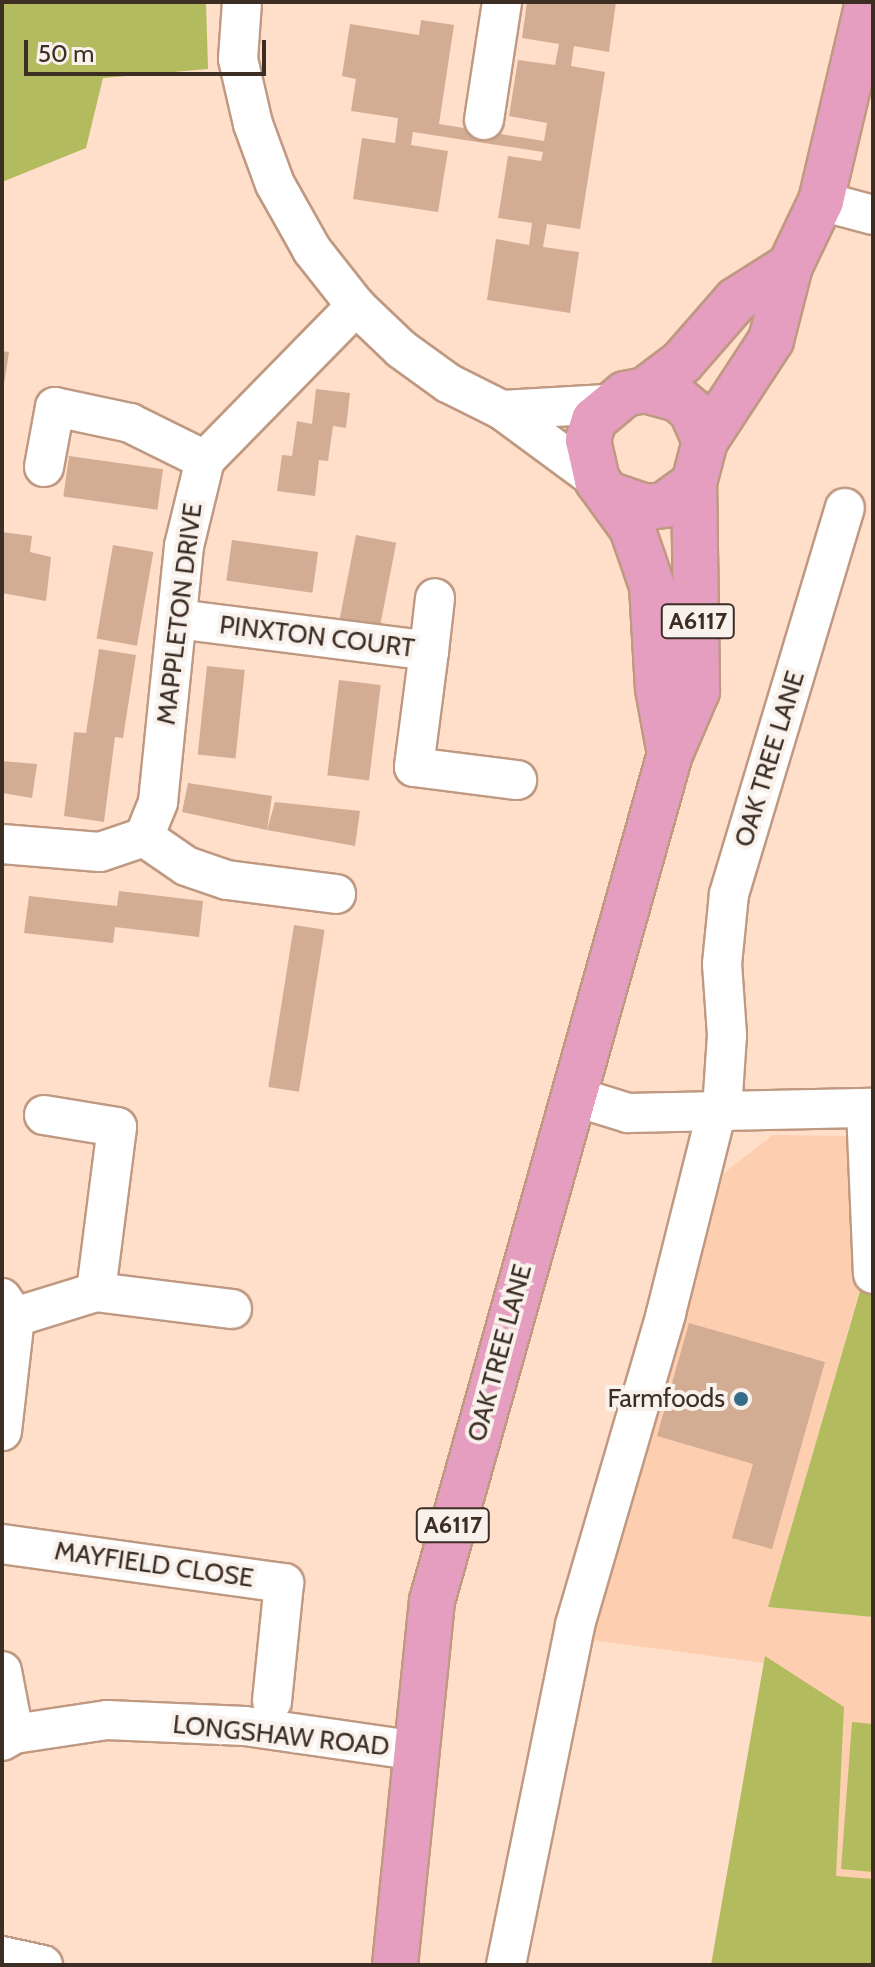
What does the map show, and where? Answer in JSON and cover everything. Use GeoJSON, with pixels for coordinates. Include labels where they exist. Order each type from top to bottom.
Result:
{"type":"FeatureCollection","features":[{"type":"Feature","properties":{"kind":"main road","name":"OAK TREE LANE"},"geometry":{"type":"LineString","coordinates":[[395,1965],[432,1601],[670,754],[697,691],[694,483],[705,441],[771,340],[790,266],[821,201],[868,2]]}},
{"type":"Feature","properties":{"kind":"main road","name":"OAK TREE LANE"},"geometry":{"type":"LineString","coordinates":[[670,754],[658,689],[652,586],[632,528],[604,488],[588,440],[626,397],[682,362],[736,300],[790,266]]}},
{"type":"Feature","properties":{"kind":"main road"},"geometry":{"type":"LineString","coordinates":[[626,397],[678,399],[695,417],[705,441]]}},
{"type":"Feature","properties":{"kind":"main road"},"geometry":{"type":"LineString","coordinates":[[604,488],[627,504],[664,505],[694,483]]}},
{"type":"Feature","properties":{"kind":"street"},"geometry":{"type":"LineString","coordinates":[[242,2],[238,59],[264,154],[312,250],[356,306],[448,383],[502,410],[604,488]]}},
{"type":"Feature","properties":{"kind":"street"},"geometry":{"type":"LineString","coordinates":[[484,120],[502,2]]}},
{"type":"Feature","properties":{"kind":"street"},"geometry":{"type":"LineString","coordinates":[[821,201],[873,215]]}},
{"type":"Feature","properties":{"kind":"street"},"geometry":{"type":"LineString","coordinates":[[44,467],[55,407],[130,423],[205,460],[356,306]]}},
{"type":"Feature","properties":{"kind":"street"},"geometry":{"type":"LineString","coordinates":[[502,410],[626,397]]}},
{"type":"Feature","properties":{"kind":"street","name":"MAPPLETON DRIVE"},"geometry":{"type":"LineString","coordinates":[[144,837],[158,802],[184,546],[205,460]]}},
{"type":"Feature","properties":{"kind":"street","name":"OAK TREE LANE"},"geometry":{"type":"LineString","coordinates":[[506,1965],[575,1625],[666,1313],[720,1110],[727,1035],[722,964],[729,894],[845,508]]}},
{"type":"Feature","properties":{"kind":"street"},"geometry":{"type":"LineString","coordinates":[[429,651],[435,598]]}},
{"type":"Feature","properties":{"kind":"street","name":"PINXTON COURT"},"geometry":{"type":"LineString","coordinates":[[177,619],[429,651],[414,767],[517,780]]}},
{"type":"Feature","properties":{"kind":"street"},"geometry":{"type":"LineString","coordinates":[[2,844],[100,852],[144,837],[186,866],[227,880],[336,894]]}},
{"type":"Feature","properties":{"kind":"street"},"geometry":{"type":"LineString","coordinates":[[573,1096],[628,1113],[869,1108],[873,1274]]}},
{"type":"Feature","properties":{"kind":"street"},"geometry":{"type":"LineString","coordinates":[[44,1115],[117,1127],[96,1292]]}},
{"type":"Feature","properties":{"kind":"street"},"geometry":{"type":"LineString","coordinates":[[2,1431],[8,1308],[96,1292],[232,1309]]}},
{"type":"Feature","properties":{"kind":"street","name":"MAYFIELD CLOSE"},"geometry":{"type":"LineString","coordinates":[[2,1544],[284,1583],[272,1701]]}},
{"type":"Feature","properties":{"kind":"street"},"geometry":{"type":"LineString","coordinates":[[2,1671],[8,1737]]}},
{"type":"Feature","properties":{"kind":"street","name":"LONGSHAW ROAD"},"geometry":{"type":"LineString","coordinates":[[8,1737],[118,1720],[245,1726],[418,1751]]}},
{"type":"Feature","properties":{"kind":"street"},"geometry":{"type":"LineString","coordinates":[[2,1956],[43,1965]]}},
{"type":"Feature","properties":{"kind":"shaded area"},"geometry":{"type":"Polygon","coordinates":[[[773,1135],[857,1136],[873,1291],[859,1292],[768,1607],[873,1617],[873,1965],[711,1965],[764,1663],[593,1640],[638,1455],[724,1173],[773,1135]]]}},
{"type":"Feature","properties":{"kind":"green space"},"geometry":{"type":"Polygon","coordinates":[[[2,2],[206,2],[208,69],[103,78],[86,148],[2,182],[2,2]]]}},
{"type":"Feature","properties":{"kind":"green space"},"geometry":{"type":"Polygon","coordinates":[[[860,1291],[873,1291],[873,1617],[768,1607],[860,1291]]]}},
{"type":"Feature","properties":{"kind":"green space"},"geometry":{"type":"Polygon","coordinates":[[[765,1656],[844,1707],[836,1876],[873,1879],[873,1965],[711,1965],[765,1656]]]}},
{"type":"Feature","properties":{"kind":"green space"},"geometry":{"type":"Polygon","coordinates":[[[852,1722],[873,1724],[873,1872],[841,1869],[852,1722]]]}},
{"type":"Feature","properties":{"kind":"building"},"geometry":{"type":"Polygon","coordinates":[[[527,2],[616,2],[609,52],[574,46],[571,66],[605,72],[580,229],[547,224],[543,247],[579,252],[570,313],[487,300],[496,239],[529,245],[532,223],[498,218],[508,156],[541,161],[543,152],[413,132],[411,145],[448,151],[438,212],[353,199],[362,138],[395,143],[398,118],[351,111],[356,79],[342,76],[350,24],[419,35],[421,20],[454,25],[439,124],[544,141],[547,123],[509,116],[518,60],[555,65],[559,44],[522,38],[527,2]]]}},
{"type":"Feature","properties":{"kind":"building"},"geometry":{"type":"Polygon","coordinates":[[[2,351],[9,352],[4,384],[2,384],[2,351]]]}},
{"type":"Feature","properties":{"kind":"building"},"geometry":{"type":"Polygon","coordinates":[[[316,389],[350,393],[346,428],[333,426],[328,461],[319,460],[315,496],[277,491],[282,455],[292,456],[297,421],[312,424],[316,389]]]}},
{"type":"Feature","properties":{"kind":"building"},"geometry":{"type":"Polygon","coordinates":[[[69,456],[163,469],[157,510],[63,497],[69,456]]]}},
{"type":"Feature","properties":{"kind":"building"},"geometry":{"type":"Polygon","coordinates":[[[2,532],[32,536],[30,552],[51,557],[46,601],[2,593],[2,532]]]}},
{"type":"Feature","properties":{"kind":"building"},"geometry":{"type":"Polygon","coordinates":[[[356,535],[396,543],[380,628],[339,620],[356,535]]]}},
{"type":"Feature","properties":{"kind":"building"},"geometry":{"type":"Polygon","coordinates":[[[232,540],[318,552],[312,593],[226,581],[232,540]]]}},
{"type":"Feature","properties":{"kind":"building"},"geometry":{"type":"Polygon","coordinates":[[[113,545],[153,552],[137,646],[97,639],[113,545]]]}},
{"type":"Feature","properties":{"kind":"building"},"geometry":{"type":"Polygon","coordinates":[[[99,649],[136,655],[123,738],[115,737],[104,822],[64,816],[74,732],[86,733],[99,649]]]}},
{"type":"Feature","properties":{"kind":"building"},"geometry":{"type":"Polygon","coordinates":[[[207,666],[245,670],[235,758],[198,755],[207,666]]]}},
{"type":"Feature","properties":{"kind":"building"},"geometry":{"type":"Polygon","coordinates":[[[339,680],[381,685],[369,780],[327,775],[339,680]]]}},
{"type":"Feature","properties":{"kind":"building"},"geometry":{"type":"Polygon","coordinates":[[[2,761],[37,764],[32,798],[2,793],[2,761]]]}},
{"type":"Feature","properties":{"kind":"building"},"geometry":{"type":"Polygon","coordinates":[[[188,783],[272,796],[267,830],[182,812],[188,783]]]}},
{"type":"Feature","properties":{"kind":"building"},"geometry":{"type":"Polygon","coordinates":[[[275,802],[360,811],[355,846],[267,830],[275,802]]]}},
{"type":"Feature","properties":{"kind":"building"},"geometry":{"type":"Polygon","coordinates":[[[119,891],[203,901],[199,937],[115,927],[113,943],[24,933],[29,896],[117,906],[119,891]]]}},
{"type":"Feature","properties":{"kind":"building"},"geometry":{"type":"Polygon","coordinates":[[[294,925],[325,930],[299,1092],[268,1087],[294,925]]]}},
{"type":"Feature","properties":{"kind":"building","name":"Farmfoods"},"geometry":{"type":"Polygon","coordinates":[[[689,1323],[825,1362],[772,1549],[732,1538],[753,1464],[657,1436],[689,1323]]]}},
{"type":"Feature","properties":{"kind":"place","name":"Farmfoods"},"geometry":{"type":"Point","coordinates":[741,1399]}}]}
